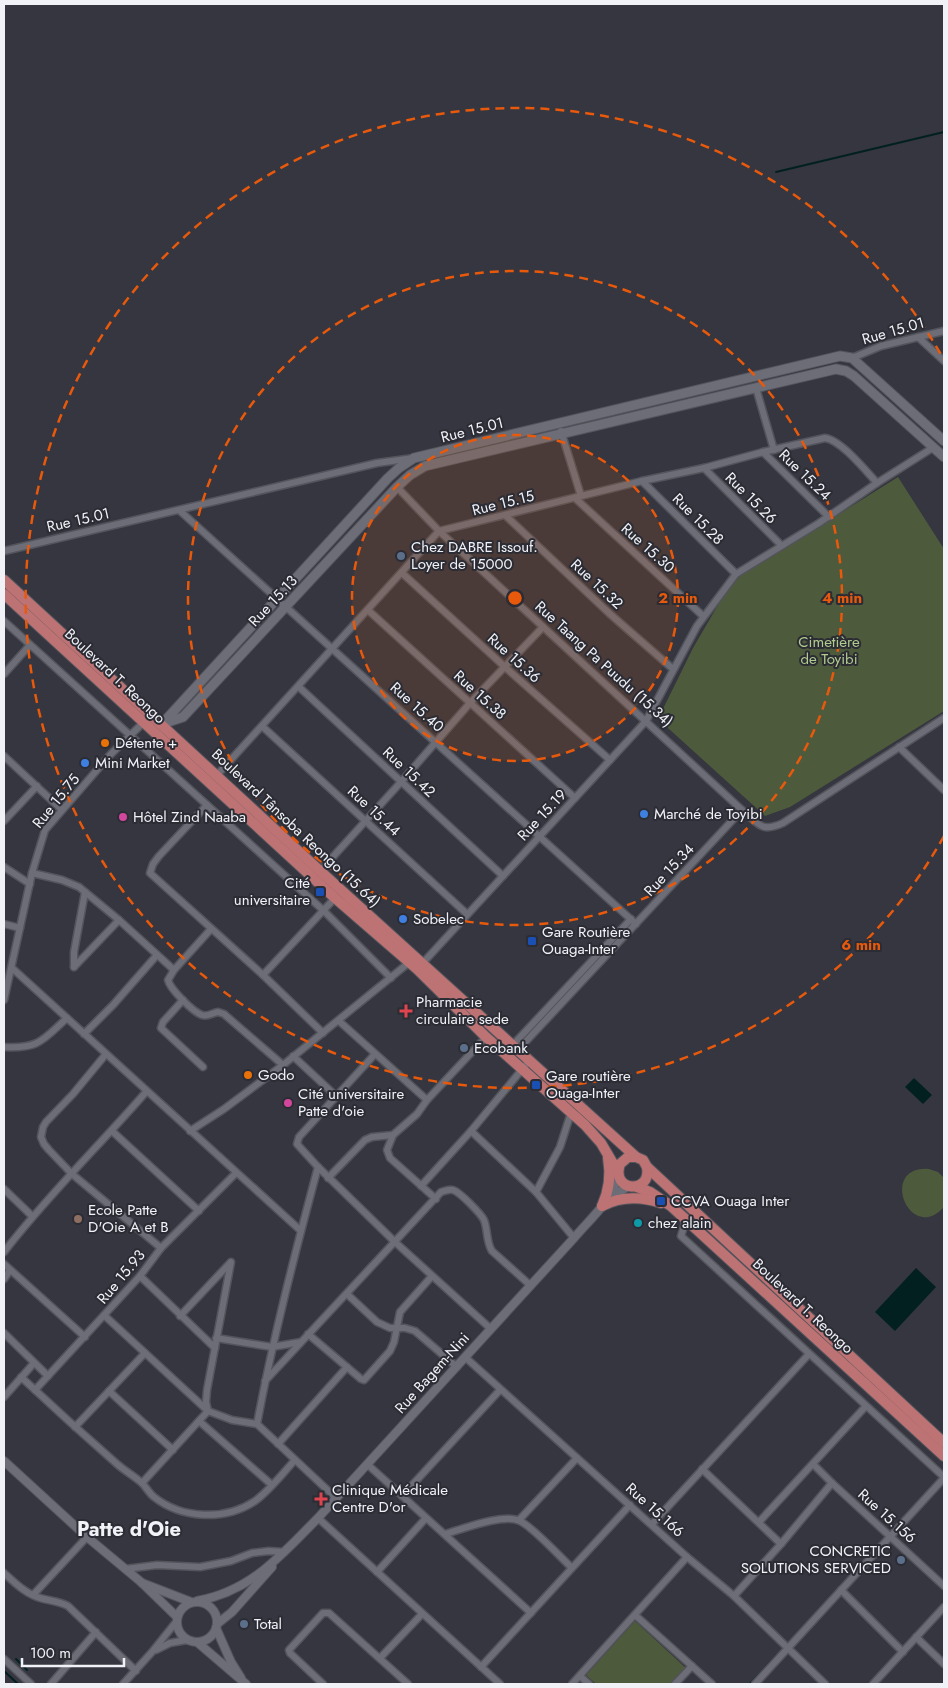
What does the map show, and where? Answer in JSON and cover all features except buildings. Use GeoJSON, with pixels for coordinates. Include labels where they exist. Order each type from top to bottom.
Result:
{"type":"FeatureCollection","features":[{"type":"Feature","properties":{"kind":"highway","name":"Boulevard Tânsoba Reongo (15.64)"},"geometry":{"type":"LineString","coordinates":[[4,580],[162,724],[512,1052],[636,1157],[643,1160],[647,1167],[944,1442]]}},
{"type":"Feature","properties":{"kind":"highway","name":"Boulevard T. Reongo"},"geometry":{"type":"LineString","coordinates":[[4,594],[335,898],[416,963],[486,1037],[512,1052]]}},
{"type":"Feature","properties":{"kind":"highway"},"geometry":{"type":"LineString","coordinates":[[526,1064],[595,1136],[606,1150],[622,1182],[633,1186],[646,1179],[647,1167]]}},
{"type":"Feature","properties":{"kind":"highway"},"geometry":{"type":"LineString","coordinates":[[604,1204],[609,1180],[606,1150]]}},
{"type":"Feature","properties":{"kind":"highway"},"geometry":{"type":"LineString","coordinates":[[618,1174],[620,1164],[625,1159],[636,1157]]}},
{"type":"Feature","properties":{"kind":"highway","name":"Boulevard T. Reongo"},"geometry":{"type":"LineString","coordinates":[[633,1186],[650,1192],[682,1216],[944,1456]]}},
{"type":"Feature","properties":{"kind":"highway"},"geometry":{"type":"LineString","coordinates":[[604,1204],[616,1199],[639,1197],[659,1203],[682,1216]]}},
{"type":"Feature","properties":{"kind":"main road","name":"Rue 15.01"},"geometry":{"type":"LineString","coordinates":[[414,458],[837,357],[852,358]]}},
{"type":"Feature","properties":{"kind":"main road"},"geometry":{"type":"LineString","coordinates":[[852,358],[944,442]]}},
{"type":"Feature","properties":{"kind":"main road","name":"Rue 15.01"},"geometry":{"type":"LineString","coordinates":[[397,487],[410,475],[428,465],[828,371],[843,370],[854,376],[934,447]]}},
{"type":"Feature","properties":{"kind":"main road"},"geometry":{"type":"LineString","coordinates":[[934,447],[944,457]]}},
{"type":"Feature","properties":{"kind":"main road","name":"Rue 15.13"},"geometry":{"type":"LineString","coordinates":[[162,724],[388,478],[414,458]]}},
{"type":"Feature","properties":{"kind":"main road","name":"Rue 15.13"},"geometry":{"type":"LineString","coordinates":[[143,723],[162,724],[183,717],[397,487]]}},
{"type":"Feature","properties":{"kind":"street","name":"Rue 15.01"},"geometry":{"type":"LineString","coordinates":[[852,358],[880,346],[944,331]]}},
{"type":"Feature","properties":{"kind":"street"},"geometry":{"type":"LineString","coordinates":[[918,337],[944,361]]}},
{"type":"Feature","properties":{"kind":"street","name":"Rue 15.24"},"geometry":{"type":"LineString","coordinates":[[756,388],[774,450]]}},
{"type":"Feature","properties":{"kind":"street"},"geometry":{"type":"LineString","coordinates":[[560,422],[578,497]]}},
{"type":"Feature","properties":{"kind":"street","name":"Rue 15.15"},"geometry":{"type":"LineString","coordinates":[[439,532],[642,481],[704,468],[821,439],[830,438],[838,444],[877,482]]}},
{"type":"Feature","properties":{"kind":"street","name":"Rue 15.19"},"geometry":{"type":"LineString","coordinates":[[190,1131],[224,1109],[282,1065],[391,978],[416,963],[467,914],[646,721],[703,616],[736,574],[934,447]]}},
{"type":"Feature","properties":{"kind":"street","name":"Rue 15.24"},"geometry":{"type":"LineString","coordinates":[[763,452],[829,516]]}},
{"type":"Feature","properties":{"kind":"street","name":"Rue 15.01"},"geometry":{"type":"LineString","coordinates":[[4,551],[378,463],[414,458]]}},
{"type":"Feature","properties":{"kind":"street","name":"Rue 15.26"},"geometry":{"type":"LineString","coordinates":[[704,468],[781,545]]}},
{"type":"Feature","properties":{"kind":"street","name":"Rue 15.28"},"geometry":{"type":"LineString","coordinates":[[642,481],[736,574]]}},
{"type":"Feature","properties":{"kind":"street","name":"Rue Taang Pa Puudu (15.34)"},"geometry":{"type":"LineString","coordinates":[[397,487],[439,532],[742,810]]}},
{"type":"Feature","properties":{"kind":"street","name":"Rue 15.30"},"geometry":{"type":"LineString","coordinates":[[578,497],[703,616]]}},
{"type":"Feature","properties":{"kind":"street","name":"Rue 15.40"},"geometry":{"type":"LineString","coordinates":[[180,510],[633,921]]}},
{"type":"Feature","properties":{"kind":"street","name":"Rue 15.32"},"geometry":{"type":"LineString","coordinates":[[505,515],[610,614],[673,669]]}},
{"type":"Feature","properties":{"kind":"street"},"geometry":{"type":"LineString","coordinates":[[217,776],[439,532]]}},
{"type":"Feature","properties":{"kind":"street","name":"Rue 15.36"},"geometry":{"type":"LineString","coordinates":[[402,573],[610,760]]}},
{"type":"Feature","properties":{"kind":"street","name":"Rue 15.38"},"geometry":{"type":"LineString","coordinates":[[369,611],[575,798]]}},
{"type":"Feature","properties":{"kind":"street"},"geometry":{"type":"LineString","coordinates":[[4,621],[324,911],[391,978]]}},
{"type":"Feature","properties":{"kind":"street"},"geometry":{"type":"LineString","coordinates":[[320,871],[470,703],[543,627]]}},
{"type":"Feature","properties":{"kind":"street"},"geometry":{"type":"LineString","coordinates":[[4,674],[30,645]]}},
{"type":"Feature","properties":{"kind":"street","name":"Rue 15.42"},"geometry":{"type":"LineString","coordinates":[[299,687],[503,876]]}},
{"type":"Feature","properties":{"kind":"street"},"geometry":{"type":"LineString","coordinates":[[742,810],[765,828],[772,828],[783,823],[944,718]]}},
{"type":"Feature","properties":{"kind":"street","name":"Rue 15.75"},"geometry":{"type":"LineString","coordinates":[[4,1000],[32,873],[45,830],[143,723]]}},
{"type":"Feature","properties":{"kind":"street","name":"Rue 15.44"},"geometry":{"type":"LineString","coordinates":[[263,727],[467,914]]}},
{"type":"Feature","properties":{"kind":"street"},"geometry":{"type":"LineString","coordinates":[[899,746],[944,790]]}},
{"type":"Feature","properties":{"kind":"street"},"geometry":{"type":"LineString","coordinates":[[4,756],[62,810]]}},
{"type":"Feature","properties":{"kind":"street"},"geometry":{"type":"LineString","coordinates":[[4,822],[36,786]]}},
{"type":"Feature","properties":{"kind":"street"},"geometry":{"type":"LineString","coordinates":[[207,805],[159,856],[153,864],[150,873],[263,975],[323,1033]]}},
{"type":"Feature","properties":{"kind":"street","name":"Rue 15.34"},"geometry":{"type":"LineString","coordinates":[[512,1052],[633,921],[742,810]]}},
{"type":"Feature","properties":{"kind":"street"},"geometry":{"type":"LineString","coordinates":[[4,867],[30,884]]}},
{"type":"Feature","properties":{"kind":"street"},"geometry":{"type":"LineString","coordinates":[[32,873],[71,883],[86,892],[174,970]]}},
{"type":"Feature","properties":{"kind":"street"},"geometry":{"type":"LineString","coordinates":[[86,892],[74,952],[74,967],[119,920]]}},
{"type":"Feature","properties":{"kind":"street"},"geometry":{"type":"LineString","coordinates":[[263,975],[335,898]]}},
{"type":"Feature","properties":{"kind":"street"},"geometry":{"type":"LineString","coordinates":[[4,924],[20,928]]}},
{"type":"Feature","properties":{"kind":"street"},"geometry":{"type":"LineString","coordinates":[[211,930],[174,970],[168,980],[169,984],[183,1000],[203,1015],[208,1016],[218,1012],[224,1014],[282,1065]]}},
{"type":"Feature","properties":{"kind":"street"},"geometry":{"type":"LineString","coordinates":[[84,1034],[113,1005],[157,955]]}},
{"type":"Feature","properties":{"kind":"street"},"geometry":{"type":"LineString","coordinates":[[12,968],[236,1174],[300,1230]]}},
{"type":"Feature","properties":{"kind":"street"},"geometry":{"type":"LineString","coordinates":[[183,1000],[163,1022],[161,1028],[203,1067]]}},
{"type":"Feature","properties":{"kind":"street"},"geometry":{"type":"LineString","coordinates":[[4,1046],[20,1048],[36,1045],[67,1018]]}},
{"type":"Feature","properties":{"kind":"street"},"geometry":{"type":"LineString","coordinates":[[339,1021],[427,1100]]}},
{"type":"Feature","properties":{"kind":"street"},"geometry":{"type":"LineString","coordinates":[[436,1199],[390,1158],[387,1150],[393,1135],[417,1114],[427,1100],[486,1037]]}},
{"type":"Feature","properties":{"kind":"street"},"geometry":{"type":"LineString","coordinates":[[106,1054],[73,1094],[46,1122],[41,1132],[44,1144],[72,1174],[160,1248]]}},
{"type":"Feature","properties":{"kind":"street"},"geometry":{"type":"LineString","coordinates":[[375,1054],[297,1140],[299,1147],[394,1242],[490,1329]]}},
{"type":"Feature","properties":{"kind":"street"},"geometry":{"type":"LineString","coordinates":[[293,1056],[336,1096]]}},
{"type":"Feature","properties":{"kind":"street"},"geometry":{"type":"LineString","coordinates":[[421,1186],[471,1131],[526,1064]]}},
{"type":"Feature","properties":{"kind":"street"},"geometry":{"type":"LineString","coordinates":[[4,1252],[32,1216],[146,1092]]}},
{"type":"Feature","properties":{"kind":"street"},"geometry":{"type":"LineString","coordinates":[[536,1192],[560,1147],[571,1113]]}},
{"type":"Feature","properties":{"kind":"street"},"geometry":{"type":"LineString","coordinates":[[112,1131],[199,1211]]}},
{"type":"Feature","properties":{"kind":"street"},"geometry":{"type":"LineString","coordinates":[[471,1131],[536,1192],[574,1238]]}},
{"type":"Feature","properties":{"kind":"street"},"geometry":{"type":"LineString","coordinates":[[328,1178],[365,1140],[372,1137],[393,1135]]}},
{"type":"Feature","properties":{"kind":"street"},"geometry":{"type":"LineString","coordinates":[[257,1424],[272,1347],[300,1230],[318,1168]]}},
{"type":"Feature","properties":{"kind":"street","name":"Rue 15.93"},"geometry":{"type":"LineString","coordinates":[[35,1390],[105,1316],[140,1276],[160,1248],[236,1174]]}},
{"type":"Feature","properties":{"kind":"street"},"geometry":{"type":"LineString","coordinates":[[604,1204],[615,1186],[618,1174]]}},
{"type":"Feature","properties":{"kind":"street"},"geometry":{"type":"LineString","coordinates":[[604,1204],[619,1191],[633,1186]]}},
{"type":"Feature","properties":{"kind":"street"},"geometry":{"type":"LineString","coordinates":[[4,1189],[32,1216]]}},
{"type":"Feature","properties":{"kind":"street"},"geometry":{"type":"LineString","coordinates":[[265,1381],[394,1242],[446,1190],[453,1190],[461,1196],[483,1218],[489,1246],[495,1255],[530,1285]]}},
{"type":"Feature","properties":{"kind":"street","name":"Rue Bagem-Nini"},"geometry":{"type":"LineString","coordinates":[[275,1561],[318,1518],[604,1204]]}},
{"type":"Feature","properties":{"kind":"street"},"geometry":{"type":"LineString","coordinates":[[682,1216],[681,1236],[944,1478],[756,1684]]}},
{"type":"Feature","properties":{"kind":"street"},"geometry":{"type":"LineString","coordinates":[[180,1316],[231,1262],[207,1390],[206,1402],[208,1411]]}},
{"type":"Feature","properties":{"kind":"street"},"geometry":{"type":"LineString","coordinates":[[4,1264],[84,1337]]}},
{"type":"Feature","properties":{"kind":"street"},"geometry":{"type":"LineString","coordinates":[[4,1279],[10,1270]]}},
{"type":"Feature","properties":{"kind":"street"},"geometry":{"type":"LineString","coordinates":[[140,1276],[214,1348]]}},
{"type":"Feature","properties":{"kind":"street"},"geometry":{"type":"LineString","coordinates":[[308,1334],[364,1380],[390,1351],[394,1342],[400,1312],[432,1276]]}},
{"type":"Feature","properties":{"kind":"street"},"geometry":{"type":"LineString","coordinates":[[347,1294],[377,1322],[390,1328],[405,1328],[416,1332],[457,1367]]}},
{"type":"Feature","properties":{"kind":"street"},"geometry":{"type":"LineString","coordinates":[[105,1316],[208,1411],[232,1420],[257,1424],[336,1498]]}},
{"type":"Feature","properties":{"kind":"street"},"geometry":{"type":"LineString","coordinates":[[4,1333],[48,1376]]}},
{"type":"Feature","properties":{"kind":"street"},"geometry":{"type":"LineString","coordinates":[[216,1338],[272,1347],[301,1342]]}},
{"type":"Feature","properties":{"kind":"street"},"geometry":{"type":"LineString","coordinates":[[75,1427],[144,1353]]}},
{"type":"Feature","properties":{"kind":"street"},"geometry":{"type":"LineString","coordinates":[[652,1524],[810,1354]]}},
{"type":"Feature","properties":{"kind":"street","name":"Rue 15.166"},"geometry":{"type":"LineString","coordinates":[[465,1357],[687,1557],[734,1596],[826,1684]]}},
{"type":"Feature","properties":{"kind":"street"},"geometry":{"type":"LineString","coordinates":[[4,1397],[34,1363]]}},
{"type":"Feature","properties":{"kind":"street"},"geometry":{"type":"LineString","coordinates":[[278,1444],[347,1367]]}},
{"type":"Feature","properties":{"kind":"street"},"geometry":{"type":"LineString","coordinates":[[21,1377],[75,1427],[142,1484],[155,1498],[166,1505],[182,1511],[204,1516],[222,1514],[241,1507],[254,1501],[295,1460]]}},
{"type":"Feature","properties":{"kind":"street"},"geometry":{"type":"LineString","coordinates":[[402,1496],[500,1390]]}},
{"type":"Feature","properties":{"kind":"street"},"geometry":{"type":"LineString","coordinates":[[109,1391],[172,1450]]}},
{"type":"Feature","properties":{"kind":"street"},"geometry":{"type":"LineString","coordinates":[[759,1522],[866,1406]]}},
{"type":"Feature","properties":{"kind":"street"},"geometry":{"type":"LineString","coordinates":[[142,1484],[208,1411]]}},
{"type":"Feature","properties":{"kind":"street"},"geometry":{"type":"LineString","coordinates":[[199,1421],[272,1485]]}},
{"type":"Feature","properties":{"kind":"street"},"geometry":{"type":"LineString","coordinates":[[519,1520],[577,1458]]}},
{"type":"Feature","properties":{"kind":"street"},"geometry":{"type":"LineString","coordinates":[[4,1462],[87,1537],[141,1582],[176,1620],[179,1632],[187,1640]]}},
{"type":"Feature","properties":{"kind":"street"},"geometry":{"type":"LineString","coordinates":[[367,1464],[531,1613]]}},
{"type":"Feature","properties":{"kind":"street","name":"Rue 15.156"},"geometry":{"type":"LineString","coordinates":[[813,1464],[944,1586]]}},
{"type":"Feature","properties":{"kind":"street"},"geometry":{"type":"LineString","coordinates":[[702,1470],[781,1544]]}},
{"type":"Feature","properties":{"kind":"street"},"geometry":{"type":"LineString","coordinates":[[734,1596],[832,1483]]}},
{"type":"Feature","properties":{"kind":"street"},"geometry":{"type":"LineString","coordinates":[[482,1668],[630,1505]]}},
{"type":"Feature","properties":{"kind":"street"},"geometry":{"type":"LineString","coordinates":[[318,1518],[500,1684]]}},
{"type":"Feature","properties":{"kind":"street"},"geometry":{"type":"LineString","coordinates":[[377,1572],[426,1518]]}},
{"type":"Feature","properties":{"kind":"street"},"geometry":{"type":"LineString","coordinates":[[445,1534],[489,1521],[519,1520],[572,1567]]}},
{"type":"Feature","properties":{"kind":"street"},"geometry":{"type":"LineString","coordinates":[[32,1595],[87,1537]]}},
{"type":"Feature","properties":{"kind":"street"},"geometry":{"type":"LineString","coordinates":[[126,1570],[157,1565],[200,1567],[231,1561],[252,1553],[284,1552]]}},
{"type":"Feature","properties":{"kind":"street"},"geometry":{"type":"LineString","coordinates":[[572,1684],[687,1557]]}},
{"type":"Feature","properties":{"kind":"street"},"geometry":{"type":"LineString","coordinates":[[123,1684],[152,1652],[176,1620],[184,1605],[220,1596],[234,1590],[248,1582],[275,1561]]}},
{"type":"Feature","properties":{"kind":"street"},"geometry":{"type":"LineString","coordinates":[[152,1652],[170,1643],[187,1640],[197,1642],[209,1638],[217,1626],[269,1571],[275,1561]]}},
{"type":"Feature","properties":{"kind":"street"},"geometry":{"type":"LineString","coordinates":[[4,1573],[32,1595],[42,1599],[61,1602],[68,1606],[136,1671]]}},
{"type":"Feature","properties":{"kind":"street"},"geometry":{"type":"LineString","coordinates":[[141,1582],[194,1602],[203,1602],[212,1608],[231,1662],[245,1683]]}},
{"type":"Feature","properties":{"kind":"street"},"geometry":{"type":"LineString","coordinates":[[841,1590],[903,1652]]}},
{"type":"Feature","properties":{"kind":"street"},"geometry":{"type":"LineString","coordinates":[[873,1684],[944,1607]]}},
{"type":"Feature","properties":{"kind":"street"},"geometry":{"type":"LineString","coordinates":[[323,1684],[289,1650],[323,1613],[329,1613],[408,1684]]}},
{"type":"Feature","properties":{"kind":"street"},"geometry":{"type":"LineString","coordinates":[[380,1658],[422,1614]]}},
{"type":"Feature","properties":{"kind":"street"},"geometry":{"type":"LineString","coordinates":[[635,1615],[712,1684]]}},
{"type":"Feature","properties":{"kind":"street"},"geometry":{"type":"LineString","coordinates":[[51,1684],[96,1632]]}},
{"type":"Feature","properties":{"kind":"street"},"geometry":{"type":"LineString","coordinates":[[916,1637],[944,1664]]}},
{"type":"Feature","properties":{"kind":"street"},"geometry":{"type":"LineString","coordinates":[[197,1642],[235,1677],[245,1683]]}},
{"type":"Feature","properties":{"kind":"street"},"geometry":{"type":"LineString","coordinates":[[4,1660],[30,1684]]}},
{"type":"Feature","properties":{"kind":"street"},"geometry":{"type":"LineString","coordinates":[[675,1684],[692,1666]]}},
{"type":"Feature","properties":{"kind":"street"},"geometry":{"type":"LineString","coordinates":[[580,1676],[589,1684]]}},
{"type":"Feature","properties":{"kind":"green space","name":"Cimetière de Toyibi"},"geometry":{"type":"Polygon","coordinates":[[[898,477],[944,549],[944,711],[790,807],[765,816],[658,719],[693,648],[725,593],[742,574],[774,551],[820,526],[898,477]]]}},
{"type":"Feature","properties":{"kind":"green space"},"geometry":{"type":"Polygon","coordinates":[[[929,1169],[938,1172],[944,1178],[944,1207],[931,1216],[920,1217],[910,1211],[904,1201],[902,1189],[905,1179],[914,1171],[929,1169]]]}},
{"type":"Feature","properties":{"kind":"green space"},"geometry":{"type":"Polygon","coordinates":[[[635,1621],[688,1670],[674,1684],[596,1684],[586,1675],[635,1621]]]}},
{"type":"Feature","properties":{"kind":"shaded area"},"geometry":{"type":"Polygon","coordinates":[[[914,1078],[932,1095],[923,1104],[905,1087],[914,1078]]]}},
{"type":"Feature","properties":{"kind":"shaded area"},"geometry":{"type":"Polygon","coordinates":[[[916,1268],[936,1287],[895,1331],[875,1312],[916,1268]]]}},
{"type":"Feature","properties":{"kind":"waterway"},"geometry":{"type":"LineString","coordinates":[[776,172],[944,132]]}},
{"type":"Feature","properties":{"kind":"waterway"},"geometry":{"type":"LineString","coordinates":[[750,1684],[777,1655]]}},
{"type":"Feature","properties":{"kind":"waterway"},"geometry":{"type":"LineString","coordinates":[[16,1659],[27,1670]]}},
{"type":"Feature","properties":{"kind":"waterway"},"geometry":{"type":"LineString","coordinates":[[4,1671],[18,1684]]}},
{"type":"Feature","properties":{"kind":"place","name":"Chez DABRE Issouf. Loyer de 15000"},"geometry":{"type":"Point","coordinates":[401,556]}},
{"type":"Feature","properties":{"kind":"place","name":"Détente +"},"geometry":{"type":"Point","coordinates":[105,743]}},
{"type":"Feature","properties":{"kind":"place","name":"Mini Market"},"geometry":{"type":"Point","coordinates":[85,763]}},
{"type":"Feature","properties":{"kind":"place","name":"Marché de Toyibi"},"geometry":{"type":"Point","coordinates":[644,814]}},
{"type":"Feature","properties":{"kind":"place","name":"Hôtel Zind Naaba"},"geometry":{"type":"Point","coordinates":[123,817]}},
{"type":"Feature","properties":{"kind":"place","name":"Cité universitaire"},"geometry":{"type":"Point","coordinates":[320,892]}},
{"type":"Feature","properties":{"kind":"place","name":"Sobelec"},"geometry":{"type":"Point","coordinates":[403,919]}},
{"type":"Feature","properties":{"kind":"place","name":"Gare Routière Ouaga-Inter"},"geometry":{"type":"Point","coordinates":[532,941]}},
{"type":"Feature","properties":{"kind":"place","name":"Pharmacie circulaire sede"},"geometry":{"type":"Point","coordinates":[406,1011]}},
{"type":"Feature","properties":{"kind":"place","name":"Ecobank"},"geometry":{"type":"Point","coordinates":[464,1048]}},
{"type":"Feature","properties":{"kind":"place","name":"Godo"},"geometry":{"type":"Point","coordinates":[248,1075]}},
{"type":"Feature","properties":{"kind":"place","name":"Gare routière Ouaga-Inter"},"geometry":{"type":"Point","coordinates":[536,1085]}},
{"type":"Feature","properties":{"kind":"place","name":"Cité universitaire Patte d'oie"},"geometry":{"type":"Point","coordinates":[288,1103]}},
{"type":"Feature","properties":{"kind":"place","name":"CCVA Ouaga Inter"},"geometry":{"type":"Point","coordinates":[661,1201]}},
{"type":"Feature","properties":{"kind":"place","name":"Ecole Patte D'Oie A et B"},"geometry":{"type":"Point","coordinates":[78,1219]}},
{"type":"Feature","properties":{"kind":"place","name":"chez alain"},"geometry":{"type":"Point","coordinates":[638,1223]}},
{"type":"Feature","properties":{"kind":"place","name":"Clinique Médicale Centre D'or"},"geometry":{"type":"Point","coordinates":[321,1499]}},
{"type":"Feature","properties":{"kind":"place","name":"CONCRETIC SOLUTIONS SERVICED"},"geometry":{"type":"Point","coordinates":[901,1560]}},
{"type":"Feature","properties":{"kind":"place","name":"Total"},"geometry":{"type":"Point","coordinates":[244,1624]}},
{"type":"Feature","properties":{"kind":"district","name":"Patte d'Oie"},"geometry":{"type":"Point","coordinates":[129,1529]}}]}
